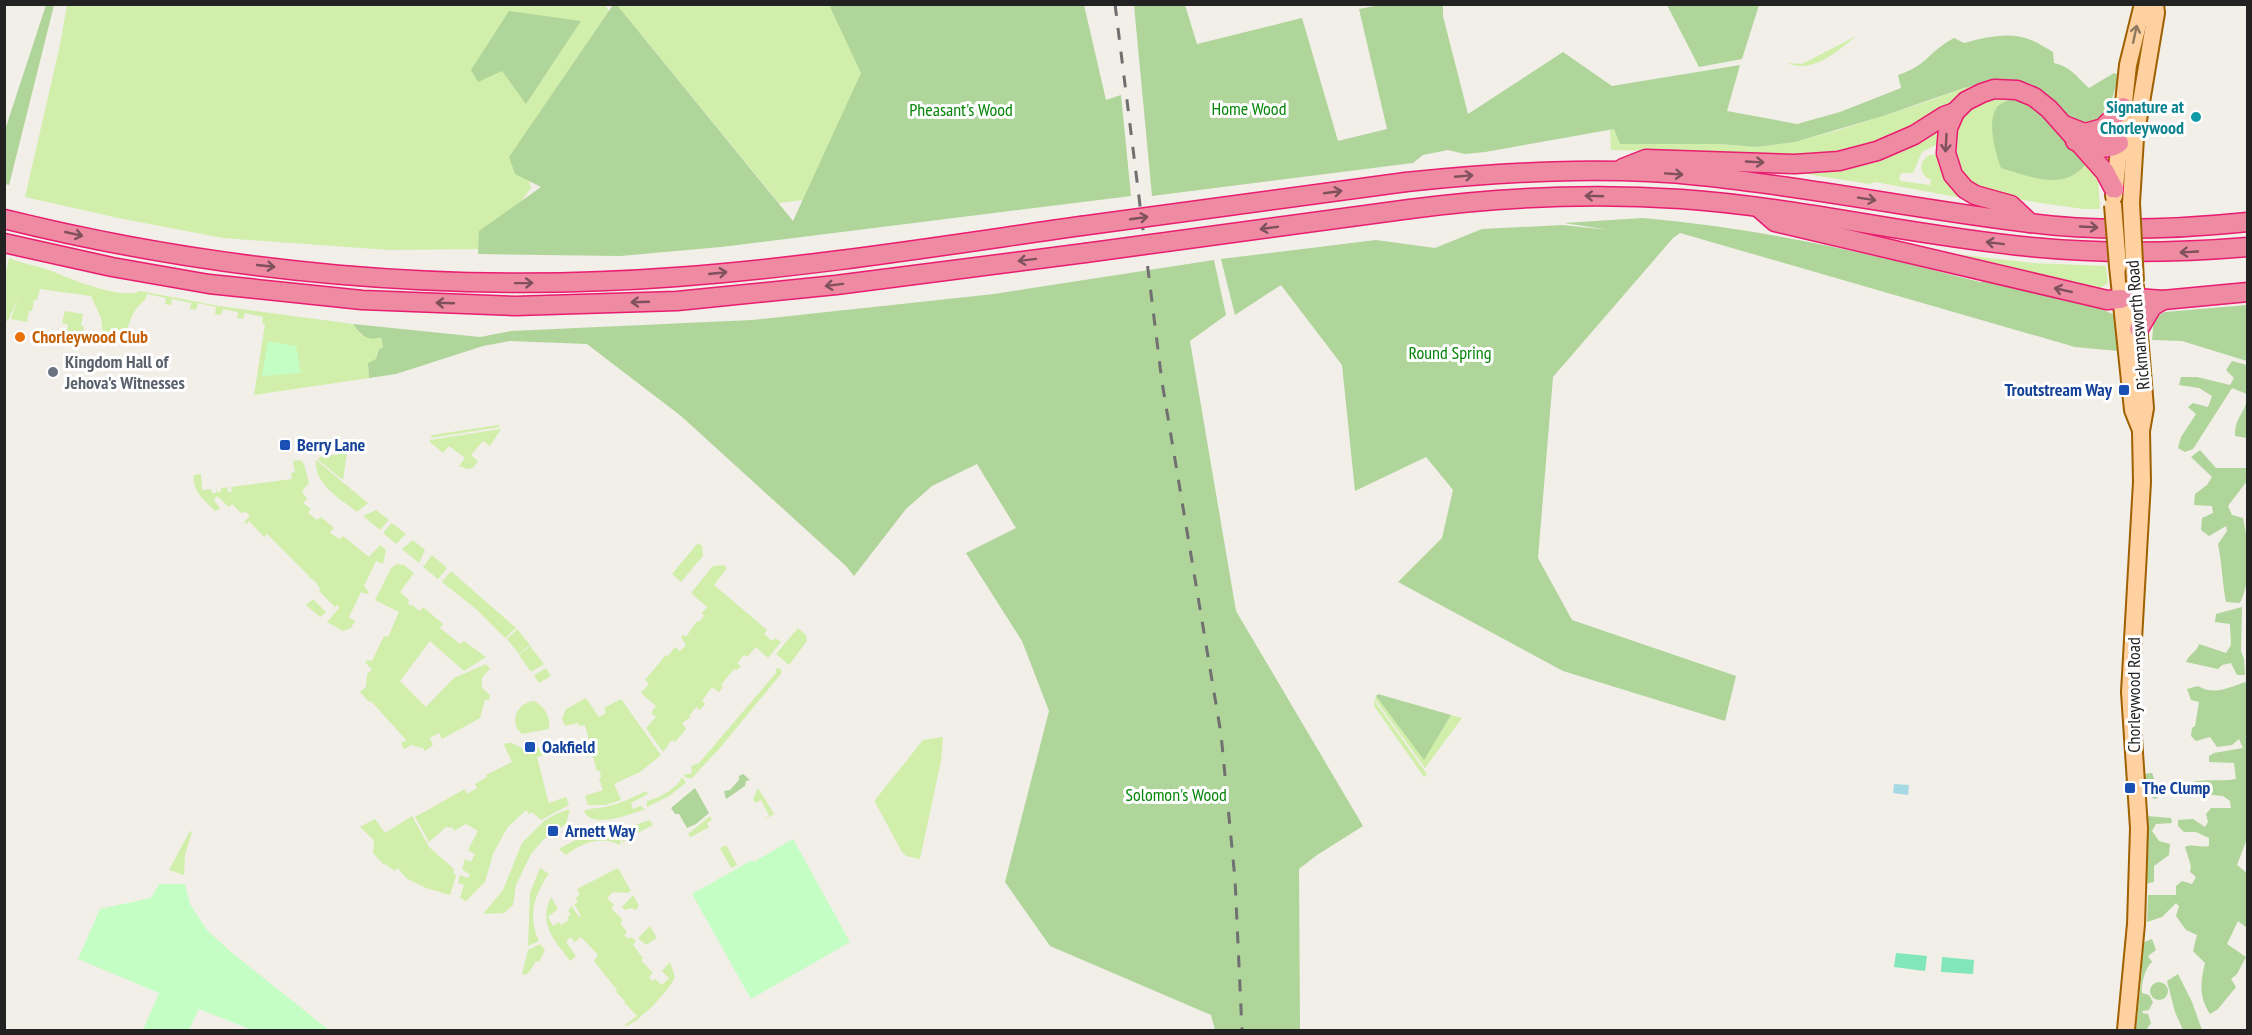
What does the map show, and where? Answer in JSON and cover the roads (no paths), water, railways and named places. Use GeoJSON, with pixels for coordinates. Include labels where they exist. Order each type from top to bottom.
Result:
{"type":"FeatureCollection","features":[{"type":"Feature","properties":{"kind":"highway"},"geometry":{"type":"LineString","coordinates":[[2030,224],[2011,205],[1975,195],[1965,189],[1953,176],[1946,153],[1948,128],[1955,112],[1966,101],[1994,89],[2017,90],[2034,97],[2088,146],[2110,148],[2120,142]]}},
{"type":"Feature","properties":{"kind":"highway"},"geometry":{"type":"LineString","coordinates":[[2080,137],[2103,128],[2123,107]]}},
{"type":"Feature","properties":{"kind":"highway"},"geometry":{"type":"LineString","coordinates":[[1615,171],[1646,159],[1795,164],[1839,161],[1859,157],[1897,143],[1955,112]]}},
{"type":"Feature","properties":{"kind":"highway"},"geometry":{"type":"LineString","coordinates":[[2080,137],[2105,172],[2114,197]]}},
{"type":"Feature","properties":{"kind":"highway"},"geometry":{"type":"LineString","coordinates":[[11,221],[114,243],[216,261],[359,277],[519,283],[675,278],[831,261],[1406,182],[1508,172],[1615,171],[1699,176],[1767,184],[2030,224],[2097,227],[2193,226],[2247,222]]}},
{"type":"Feature","properties":{"kind":"highway"},"geometry":{"type":"LineString","coordinates":[[8,244],[112,267],[209,284],[362,300],[515,306],[677,301],[836,285],[1410,209],[1470,202],[1573,195],[1682,199],[1757,207],[2030,247],[2145,253],[2247,248]]}},
{"type":"Feature","properties":{"kind":"highway"},"geometry":{"type":"LineString","coordinates":[[1757,207],[1775,222],[2107,300],[2127,283],[2163,300]]}},
{"type":"Feature","properties":{"kind":"highway"},"geometry":{"type":"LineString","coordinates":[[2139,328],[2152,307],[2163,300],[2247,292]]}},
{"type":"Feature","properties":{"kind":"main road","name":"Rickmansworth Road"},"geometry":{"type":"LineString","coordinates":[[2141,431],[2133,410],[2127,283],[2114,197],[2128,64],[2143,4]]}},
{"type":"Feature","properties":{"kind":"main road","name":"Rickmansworth Road"},"geometry":{"type":"LineString","coordinates":[[2141,431],[2145,408],[2139,328],[2127,283],[2131,238],[2133,158],[2156,13],[2155,4]]}},
{"type":"Feature","properties":{"kind":"main road"},"geometry":{"type":"LineString","coordinates":[[2133,158],[2120,142],[2126,137],[2142,94]]}},
{"type":"Feature","properties":{"kind":"main road","name":"Chorleywood Road"},"geometry":{"type":"LineString","coordinates":[[2126,1030],[2136,924],[2136,860],[2139,828],[2130,692],[2142,482],[2141,431]]}},
{"type":"Feature","properties":{"kind":"water"},"geometry":{"type":"Polygon","coordinates":[[[1894,784],[1909,785],[1908,795],[1893,793],[1894,784]]]}},
{"type":"Feature","properties":{"kind":"railway"},"geometry":{"type":"LineString","coordinates":[[1115,4],[1162,382],[1221,734],[1235,879],[1242,1030]]}},
{"type":"Feature","properties":{"kind":"place","name":"Signature at Chorleywood"},"geometry":{"type":"Point","coordinates":[2196,117]}},
{"type":"Feature","properties":{"kind":"place","name":"Chorleywood Club"},"geometry":{"type":"Point","coordinates":[20,337]}},
{"type":"Feature","properties":{"kind":"place","name":"Kingdom Hall of Jehova's Witnesses"},"geometry":{"type":"Point","coordinates":[53,372]}},
{"type":"Feature","properties":{"kind":"place","name":"Troutstream Way"},"geometry":{"type":"Point","coordinates":[2124,390]}},
{"type":"Feature","properties":{"kind":"place","name":"Berry Lane"},"geometry":{"type":"Point","coordinates":[285,445]}},
{"type":"Feature","properties":{"kind":"place","name":"Oakfield"},"geometry":{"type":"Point","coordinates":[530,747]}},
{"type":"Feature","properties":{"kind":"place","name":"The Clump"},"geometry":{"type":"Point","coordinates":[2130,788]}},
{"type":"Feature","properties":{"kind":"place","name":"Arnett Way"},"geometry":{"type":"Point","coordinates":[553,831]}},
{"type":"Feature","properties":{"kind":"park label","name":"Home Wood"},"geometry":{"type":"Point","coordinates":[1249,109]}},
{"type":"Feature","properties":{"kind":"park label","name":"Pheasant's Wood"},"geometry":{"type":"Point","coordinates":[961,110]}},
{"type":"Feature","properties":{"kind":"park label","name":"Round Spring"},"geometry":{"type":"Point","coordinates":[1450,353]}},
{"type":"Feature","properties":{"kind":"park label","name":"Solomon's Wood"},"geometry":{"type":"Point","coordinates":[1176,795]}}]}
